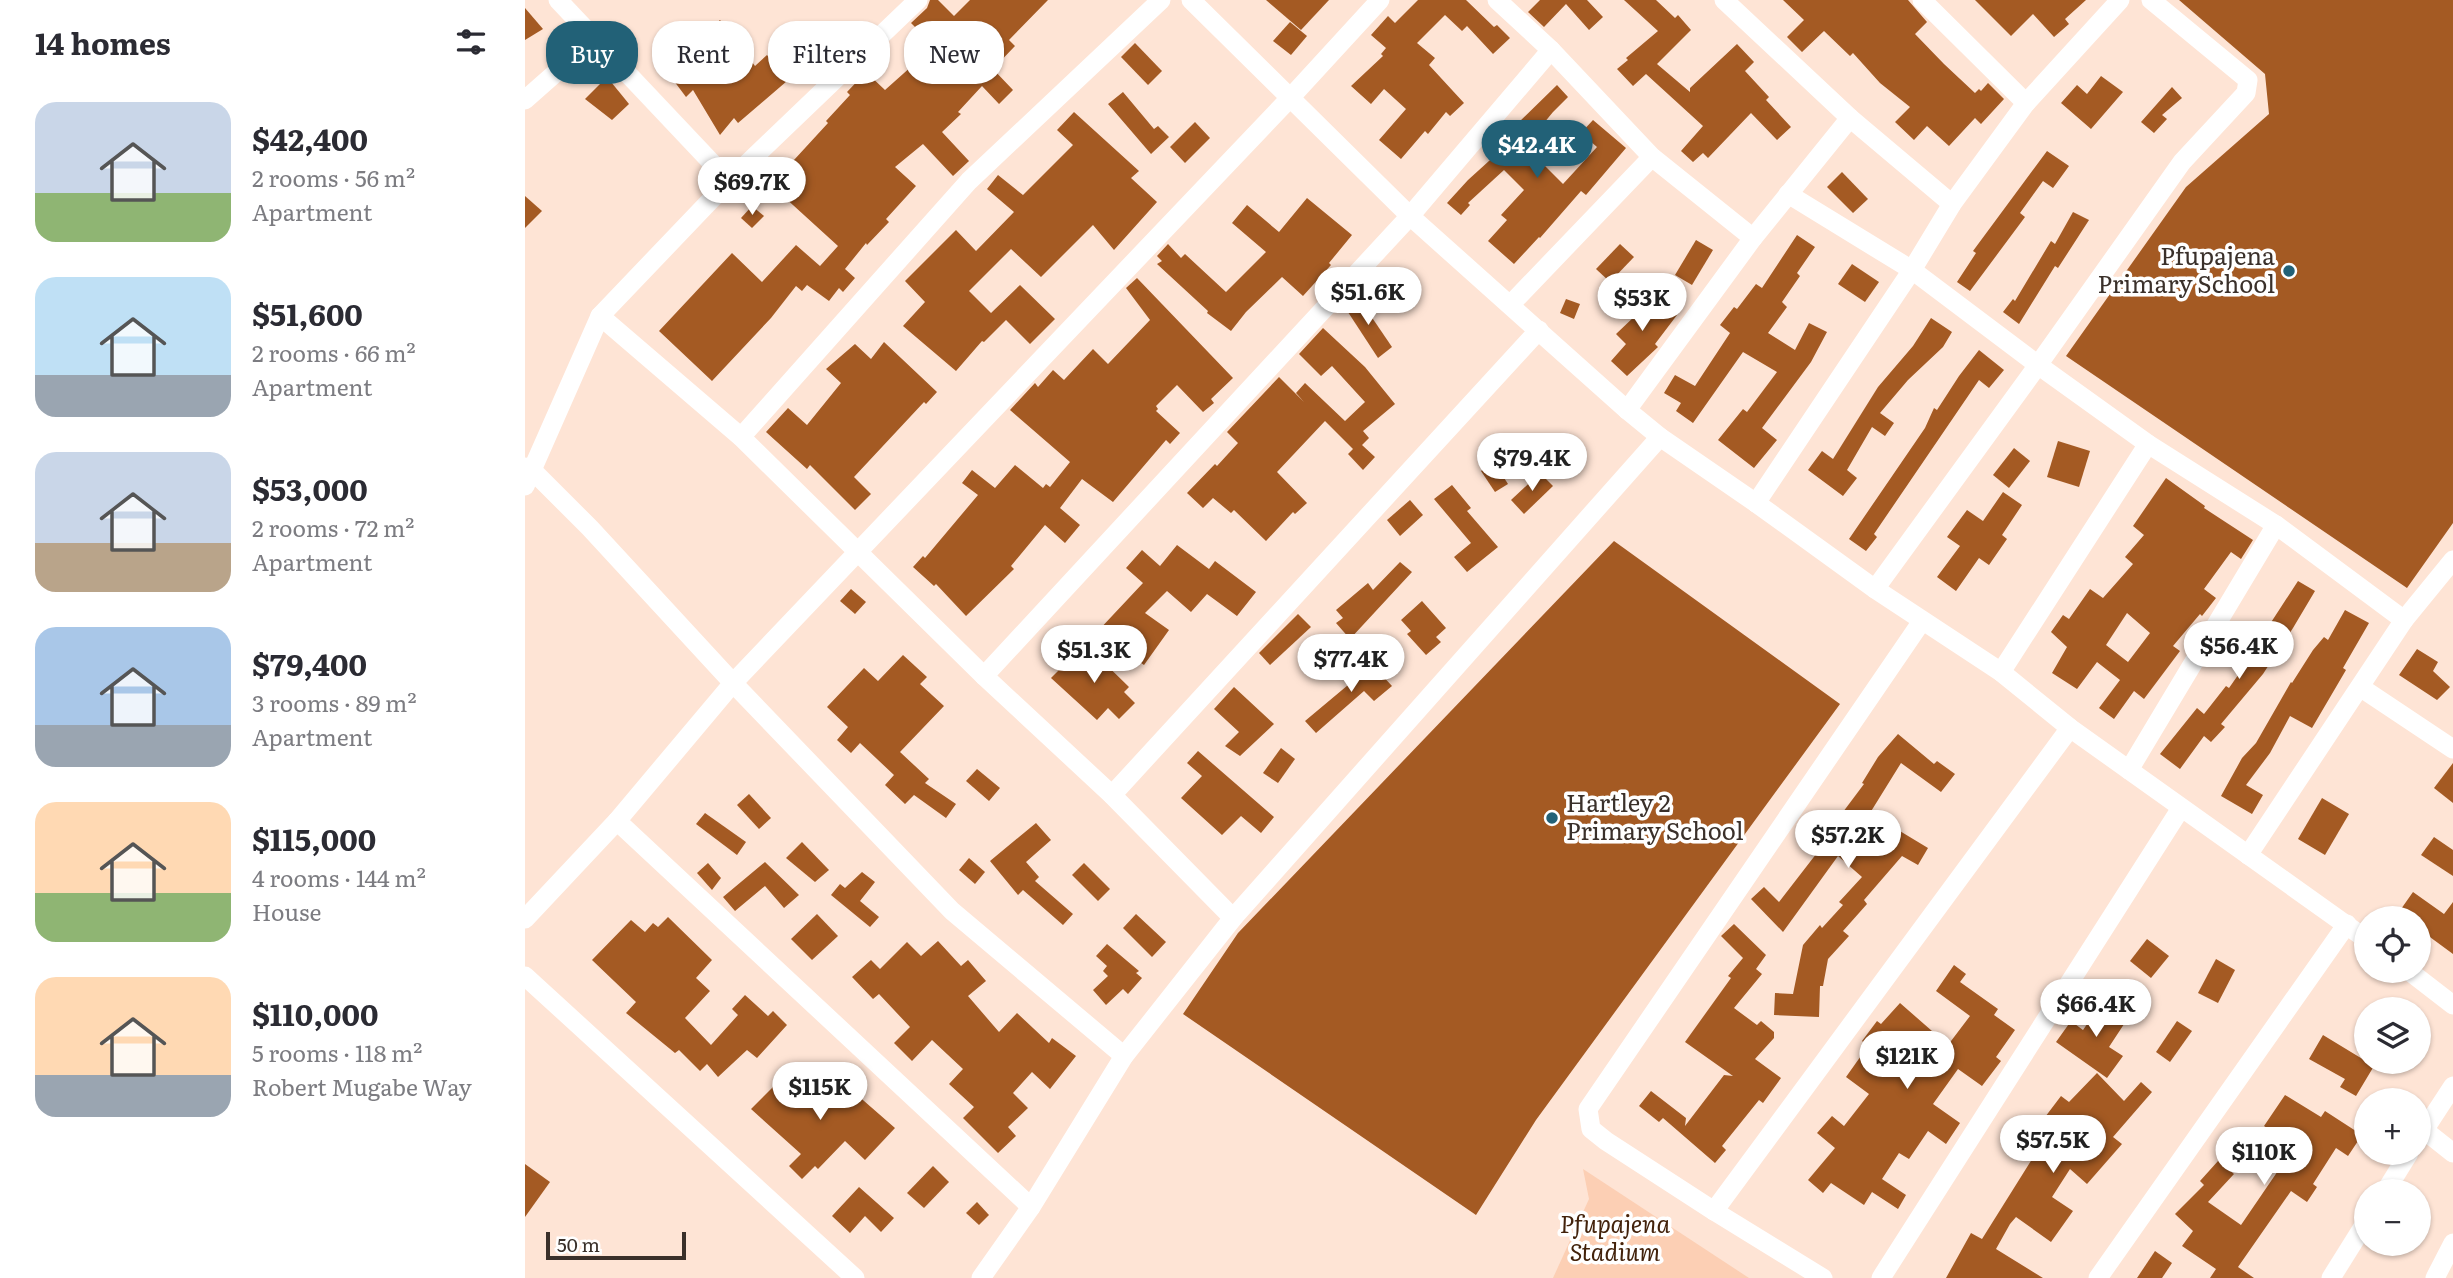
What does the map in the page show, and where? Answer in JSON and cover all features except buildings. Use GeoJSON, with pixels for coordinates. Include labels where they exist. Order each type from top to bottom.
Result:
{"type":"FeatureCollection","features":[{"type":"Feature","properties":{"kind":"street"},"geometry":{"type":"LineString","coordinates":[[558,0],[577,21]]}},
{"type":"Feature","properties":{"kind":"street"},"geometry":{"type":"LineString","coordinates":[[918,0],[729,181],[600,316],[527,475],[590,528],[952,911],[1124,1056]]}},
{"type":"Feature","properties":{"kind":"street"},"geometry":{"type":"LineString","coordinates":[[741,437],[969,181],[1161,0]]}},
{"type":"Feature","properties":{"kind":"street"},"geometry":{"type":"LineString","coordinates":[[1191,0],[1411,216],[1660,437],[1875,589],[2001,672],[2070,728],[2354,930]]}},
{"type":"Feature","properties":{"kind":"street"},"geometry":{"type":"LineString","coordinates":[[525,919],[617,821],[733,682],[1291,97],[1380,0]]}},
{"type":"Feature","properties":{"kind":"street"},"geometry":{"type":"LineString","coordinates":[[1497,0],[1551,50],[1652,157],[1753,238]]}},
{"type":"Feature","properties":{"kind":"street"},"geometry":{"type":"LineString","coordinates":[[1724,0],[1850,118],[1952,204]]}},
{"type":"Feature","properties":{"kind":"street"},"geometry":{"type":"LineString","coordinates":[[1922,0],[2026,103]]}},
{"type":"Feature","properties":{"kind":"street"},"geometry":{"type":"LineString","coordinates":[[1756,503],[1912,270],[1952,204],[2026,103],[2120,0]]}},
{"type":"Feature","properties":{"kind":"street"},"geometry":{"type":"LineString","coordinates":[[1875,589],[2182,162],[2246,93],[2248,80],[2151,0]]}},
{"type":"Feature","properties":{"kind":"street"},"geometry":{"type":"LineString","coordinates":[[983,676],[1411,216],[1551,50]]}},
{"type":"Feature","properties":{"kind":"street"},"geometry":{"type":"LineString","coordinates":[[525,100],[546,81]]}},
{"type":"Feature","properties":{"kind":"street"},"geometry":{"type":"LineString","coordinates":[[637,84],[729,181]]}},
{"type":"Feature","properties":{"kind":"street"},"geometry":{"type":"LineString","coordinates":[[1627,410],[1753,238],[1850,118]]}},
{"type":"Feature","properties":{"kind":"street"},"geometry":{"type":"LineString","coordinates":[[1510,305],[1652,157]]}},
{"type":"Feature","properties":{"kind":"street"},"geometry":{"type":"LineString","coordinates":[[1788,194],[1912,270],[2148,444],[2276,525],[2404,620]]}},
{"type":"Feature","properties":{"kind":"street"},"geometry":{"type":"LineString","coordinates":[[600,316],[741,437],[983,676],[1112,795],[1233,918]]}},
{"type":"Feature","properties":{"kind":"street"},"geometry":{"type":"LineString","coordinates":[[1112,795],[1539,330]]}},
{"type":"Feature","properties":{"kind":"street"},"geometry":{"type":"LineString","coordinates":[[981,1278],[1031,1207],[1124,1056],[1233,918],[1660,437]]}},
{"type":"Feature","properties":{"kind":"street"},"geometry":{"type":"LineString","coordinates":[[2001,672],[2148,444]]}},
{"type":"Feature","properties":{"kind":"street"},"geometry":{"type":"LineString","coordinates":[[2129,770],[2276,525]]}},
{"type":"Feature","properties":{"kind":"street"},"geometry":{"type":"LineString","coordinates":[[2248,855],[2404,620],[2452,563]]}},
{"type":"Feature","properties":{"kind":"street"},"geometry":{"type":"LineString","coordinates":[[1823,1278],[1714,1211],[1591,1129],[1588,1109],[1922,621]]}},
{"type":"Feature","properties":{"kind":"street"},"geometry":{"type":"LineString","coordinates":[[2360,687],[2453,749]]}},
{"type":"Feature","properties":{"kind":"street"},"geometry":{"type":"LineString","coordinates":[[1714,1211],[2070,728]]}},
{"type":"Feature","properties":{"kind":"street"},"geometry":{"type":"LineString","coordinates":[[1881,1278],[2181,808]]}},
{"type":"Feature","properties":{"kind":"street"},"geometry":{"type":"LineString","coordinates":[[617,821],[1031,1207]]}},
{"type":"Feature","properties":{"kind":"street"},"geometry":{"type":"LineString","coordinates":[[2098,1278],[2347,924]]}},
{"type":"Feature","properties":{"kind":"street"},"geometry":{"type":"LineString","coordinates":[[525,976],[855,1278]]}},
{"type":"Feature","properties":{"kind":"street"},"geometry":{"type":"LineString","coordinates":[[2425,983],[2453,1005]]}},
{"type":"Feature","properties":{"kind":"street"},"geometry":{"type":"LineString","coordinates":[[2431,1119],[2453,1086]]}},
{"type":"Feature","properties":{"kind":"street"},"geometry":{"type":"LineString","coordinates":[[2431,1140],[2453,1153]]}},
{"type":"Feature","properties":{"kind":"street"},"geometry":{"type":"LineString","coordinates":[[2331,1278],[2354,1241]]}},
{"type":"Feature","properties":{"kind":"street"},"geometry":{"type":"LineString","coordinates":[[2435,1278],[2453,1243]]}},
{"type":"Feature","properties":{"kind":"green space","name":"Pfupajena Stadium"},"geometry":{"type":"Polygon","coordinates":[[[1583,1169],[1749,1278],[1553,1278],[1589,1199],[1583,1169]]]}},
{"type":"Feature","properties":{"kind":"place","name":"Pfupajena Primary School"},"geometry":{"type":"Point","coordinates":[2289,271]}},
{"type":"Feature","properties":{"kind":"place","name":"Hartley 2 Primary School"},"geometry":{"type":"Point","coordinates":[1552,818]}}]}
